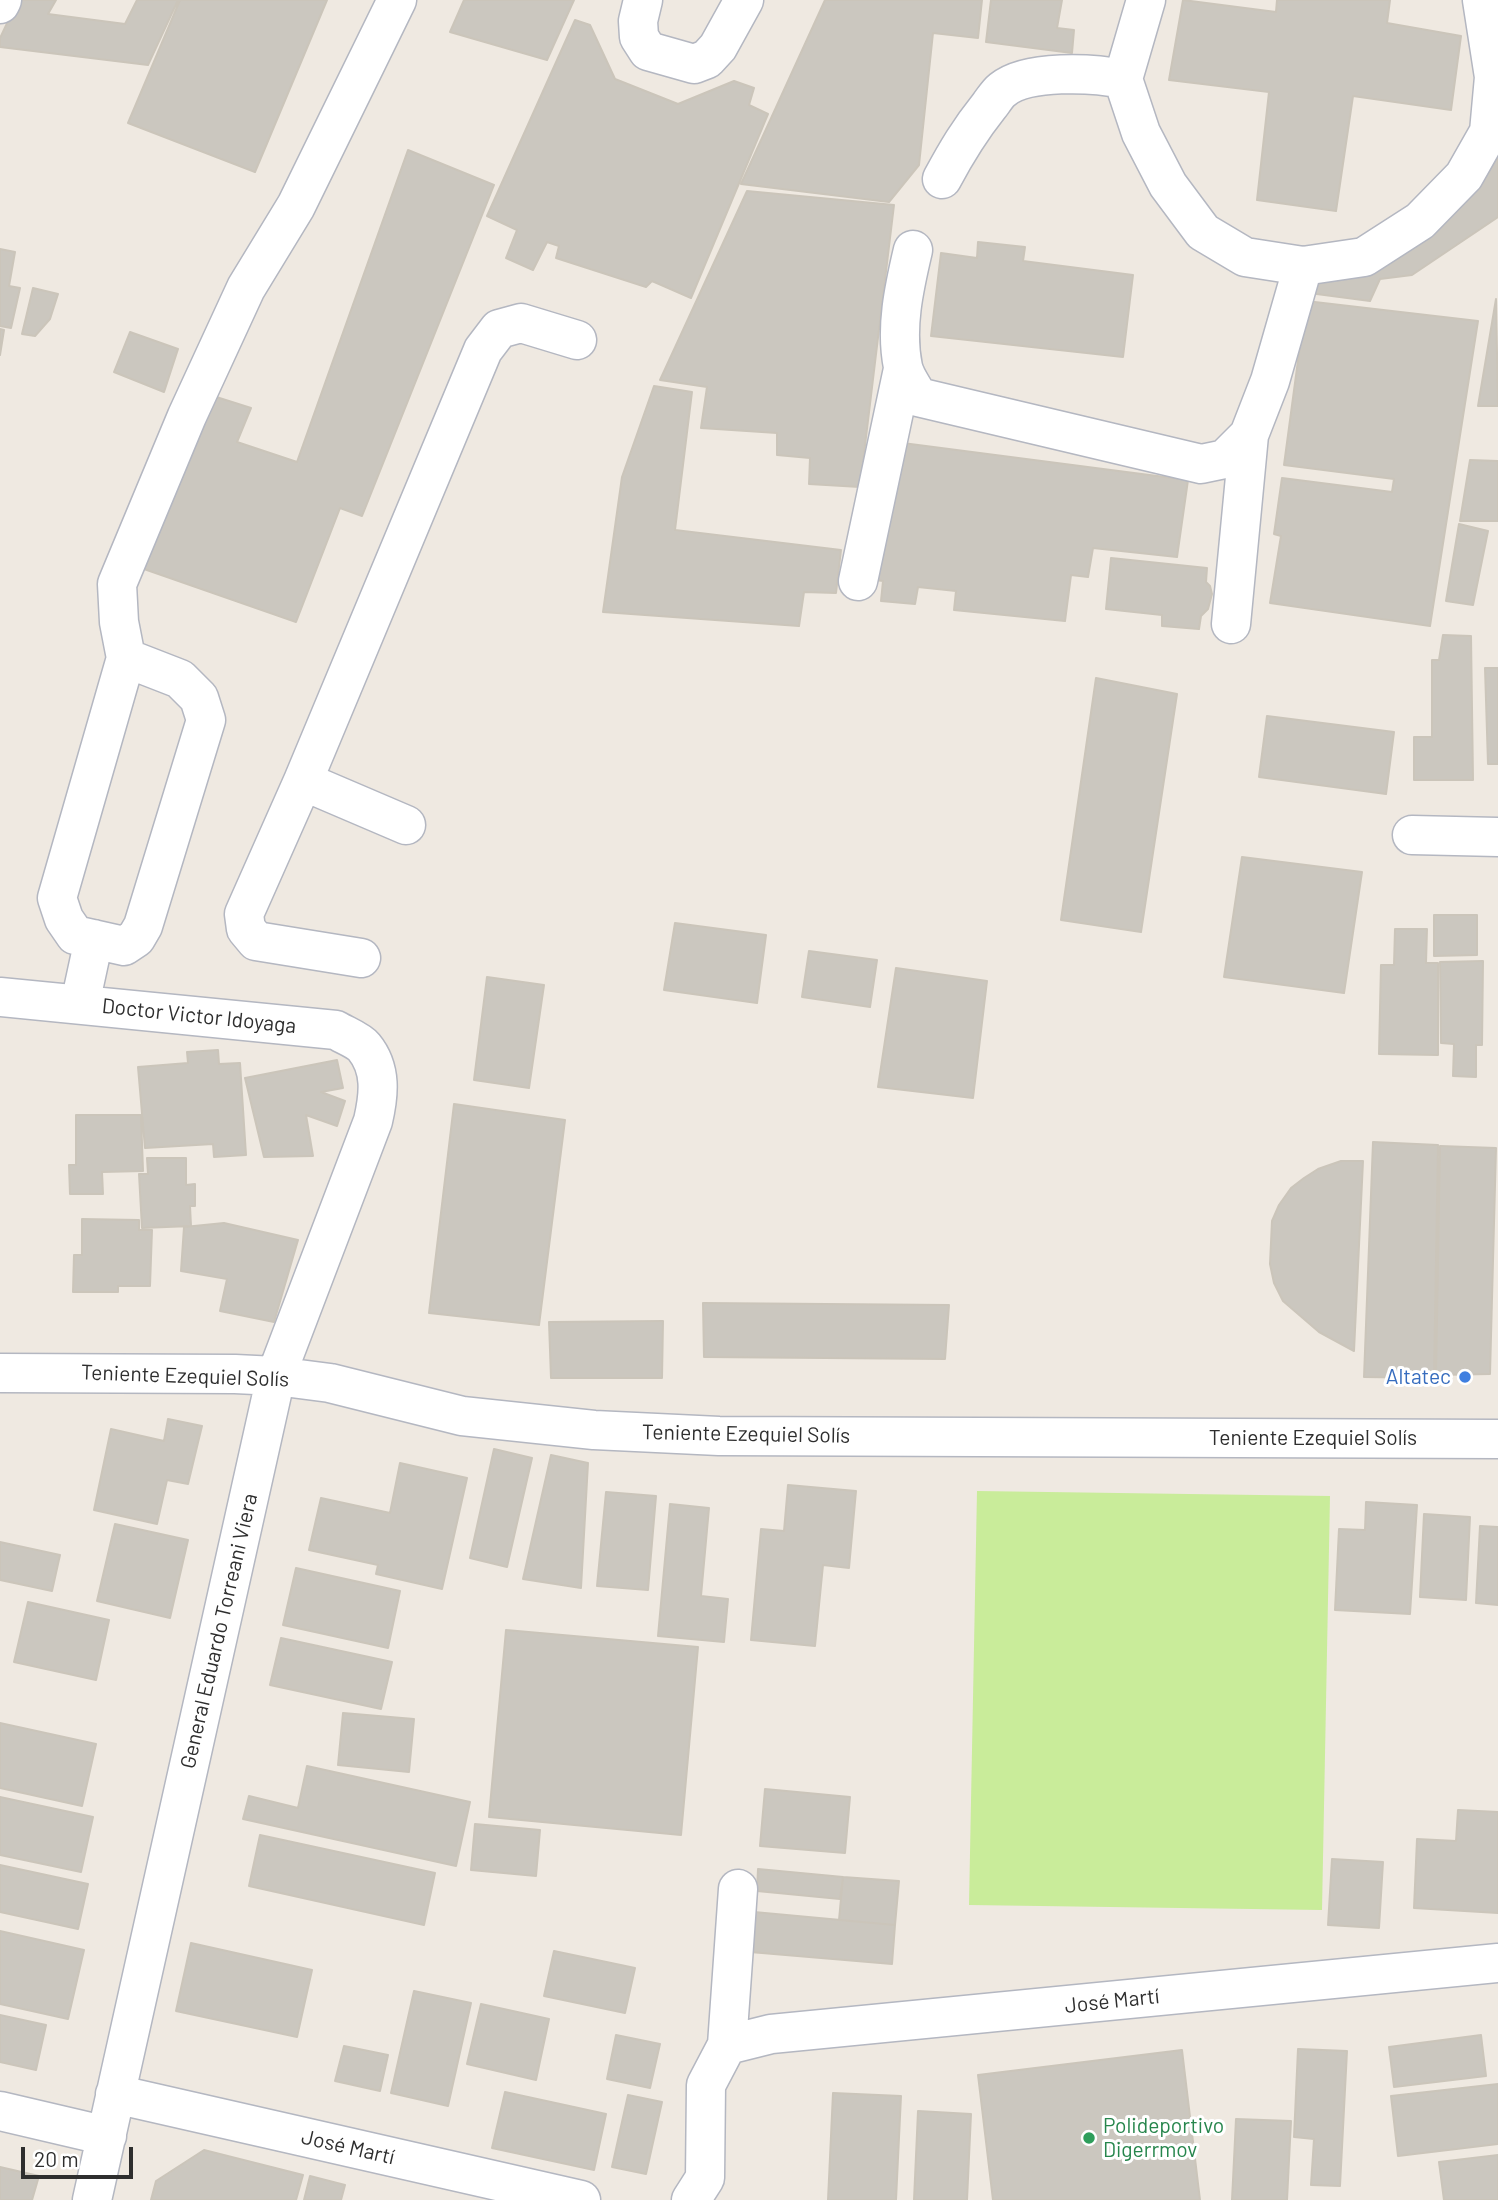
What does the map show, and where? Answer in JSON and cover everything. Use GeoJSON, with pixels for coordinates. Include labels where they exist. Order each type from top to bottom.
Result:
{"type":"FeatureCollection","features":[{"type":"Feature","properties":{"kind":"street"},"geometry":{"type":"LineString","coordinates":[[126,658],[180,679],[199,698],[206,720],[143,926],[136,938],[124,946],[75,935],[64,919],[57,898],[126,658],[118,622],[117,584],[187,416],[247,288],[296,206],[397,0]]}},
{"type":"Feature","properties":{"kind":"street"},"geometry":{"type":"LineString","coordinates":[[643,0],[638,21],[639,37],[648,51],[694,64],[707,59],[718,47],[744,0]]}},
{"type":"Feature","properties":{"kind":"street"},"geometry":{"type":"LineString","coordinates":[[1146,0],[1123,79],[1141,133],[1168,186],[1203,232],[1245,257],[1303,266],[1364,257],[1420,221],[1464,176],[1489,132],[1494,77],[1482,0]]}},
{"type":"Feature","properties":{"kind":"street"},"geometry":{"type":"LineString","coordinates":[[943,179],[963,138],[1003,89],[1031,78],[1060,75],[1094,73],[1123,79]]}},
{"type":"Feature","properties":{"kind":"street"},"geometry":{"type":"LineString","coordinates":[[858,580],[904,369],[900,332],[904,293],[913,250]]}},
{"type":"Feature","properties":{"kind":"street"},"geometry":{"type":"LineString","coordinates":[[1231,624],[1250,435],[1270,381],[1303,266]]}},
{"type":"Feature","properties":{"kind":"street"},"geometry":{"type":"LineString","coordinates":[[361,958],[256,941],[246,929],[244,914],[303,781],[483,350],[499,329],[521,323],[577,340]]}},
{"type":"Feature","properties":{"kind":"street"},"geometry":{"type":"LineString","coordinates":[[904,369],[918,397],[1201,464],[1225,459],[1250,435]]}},
{"type":"Feature","properties":{"kind":"street"},"geometry":{"type":"LineString","coordinates":[[303,781],[406,825]]}},
{"type":"Feature","properties":{"kind":"street"},"geometry":{"type":"LineString","coordinates":[[1412,835],[1498,837]]}},
{"type":"Feature","properties":{"kind":"street"},"geometry":{"type":"LineString","coordinates":[[80,1004],[94,939]]}},
{"type":"Feature","properties":{"kind":"street","name":"Doctor Victor Idoyaga"},"geometry":{"type":"LineString","coordinates":[[0,997],[336,1030],[363,1046],[377,1073]]}},
{"type":"Feature","properties":{"kind":"street","name":"General Eduardo Torreani Viera"},"geometry":{"type":"LineString","coordinates":[[92,2200],[276,1376],[373,1121],[379,1097],[377,1073]]}},
{"type":"Feature","properties":{"kind":"street","name":"Teniente Ezequiel Solís"},"geometry":{"type":"LineString","coordinates":[[0,1373],[276,1376],[330,1382],[462,1416],[594,1430],[719,1436],[1498,1439]]}},
{"type":"Feature","properties":{"kind":"street"},"geometry":{"type":"LineString","coordinates":[[691,2200],[705,2178],[706,2085],[727,2045],[738,1889]]}},
{"type":"Feature","properties":{"kind":"street","name":"José Martí"},"geometry":{"type":"LineString","coordinates":[[727,2045],[771,2034],[1498,1964]]}},
{"type":"Feature","properties":{"kind":"street","name":"José Martí"},"geometry":{"type":"LineString","coordinates":[[115,2094],[581,2200]]}},
{"type":"Feature","properties":{"kind":"street"},"geometry":{"type":"LineString","coordinates":[[0,2111],[107,2136]]}},
{"type":"Feature","properties":{"kind":"green space"},"geometry":{"type":"Polygon","coordinates":[[[977,1491],[1330,1496],[1322,1910],[969,1905],[977,1491]]]}},
{"type":"Feature","properties":{"kind":"building"},"geometry":{"type":"Polygon","coordinates":[[[18,0],[56,0],[48,14],[125,24],[137,0],[178,0],[148,65],[0,47],[0,38],[18,0]]]}},
{"type":"Feature","properties":{"kind":"building"},"geometry":{"type":"Polygon","coordinates":[[[180,0],[327,0],[255,172],[128,123],[180,0]]]}},
{"type":"Feature","properties":{"kind":"building"},"geometry":{"type":"Polygon","coordinates":[[[464,0],[574,0],[547,60],[450,32],[464,0]]]}},
{"type":"Feature","properties":{"kind":"building"},"geometry":{"type":"Polygon","coordinates":[[[825,0],[982,0],[978,38],[933,33],[919,165],[889,202],[741,184],[825,0]]]}},
{"type":"Feature","properties":{"kind":"building"},"geometry":{"type":"Polygon","coordinates":[[[991,0],[1062,0],[1057,28],[1074,30],[1072,53],[986,42],[991,0]]]}},
{"type":"Feature","properties":{"kind":"building"},"geometry":{"type":"Polygon","coordinates":[[[1183,0],[1276,12],[1277,0],[1390,0],[1387,23],[1461,36],[1451,110],[1353,96],[1336,211],[1257,200],[1269,92],[1169,80],[1183,0]]]}},
{"type":"Feature","properties":{"kind":"building"},"geometry":{"type":"Polygon","coordinates":[[[575,20],[590,25],[615,79],[678,104],[734,81],[754,88],[749,105],[768,114],[691,298],[652,281],[646,287],[556,258],[559,246],[547,242],[533,270],[506,258],[517,230],[487,216],[575,20]]]}},
{"type":"Feature","properties":{"kind":"building"},"geometry":{"type":"Polygon","coordinates":[[[1498,138],[1498,217],[1412,275],[1380,279],[1370,301],[1309,293],[1321,271],[1365,264],[1498,138]]]}},
{"type":"Feature","properties":{"kind":"building"},"geometry":{"type":"Polygon","coordinates":[[[408,150],[494,185],[362,516],[340,508],[296,622],[144,569],[210,395],[251,408],[237,442],[297,462],[408,150]]]}},
{"type":"Feature","properties":{"kind":"building"},"geometry":{"type":"Polygon","coordinates":[[[747,191],[894,205],[860,487],[809,484],[810,458],[777,455],[777,433],[701,428],[707,387],[660,380],[747,191]]]}},
{"type":"Feature","properties":{"kind":"building"},"geometry":{"type":"Polygon","coordinates":[[[978,242],[1025,247],[1023,261],[1133,275],[1123,357],[931,336],[941,253],[977,258],[978,242]]]}},
{"type":"Feature","properties":{"kind":"building"},"geometry":{"type":"Polygon","coordinates":[[[0,249],[15,252],[9,286],[20,288],[11,328],[0,326],[0,249]]]}},
{"type":"Feature","properties":{"kind":"building"},"geometry":{"type":"Polygon","coordinates":[[[33,288],[58,294],[50,319],[35,336],[22,334],[33,288]]]}},
{"type":"Feature","properties":{"kind":"building"},"geometry":{"type":"Polygon","coordinates":[[[1496,299],[1498,406],[1478,406],[1496,299]]]}},
{"type":"Feature","properties":{"kind":"building"},"geometry":{"type":"Polygon","coordinates":[[[1306,301],[1478,321],[1430,626],[1270,603],[1281,536],[1274,534],[1282,478],[1392,492],[1394,479],[1284,465],[1306,301]]]}},
{"type":"Feature","properties":{"kind":"building"},"geometry":{"type":"Polygon","coordinates":[[[0,329],[4,330],[0,355],[0,329]]]}},
{"type":"Feature","properties":{"kind":"building"},"geometry":{"type":"Polygon","coordinates":[[[130,332],[178,349],[164,392],[114,372],[130,332]]]}},
{"type":"Feature","properties":{"kind":"building"},"geometry":{"type":"Polygon","coordinates":[[[654,386],[692,392],[675,530],[841,550],[836,593],[804,592],[799,626],[603,612],[622,477],[654,386]]]}},
{"type":"Feature","properties":{"kind":"building"},"geometry":{"type":"Polygon","coordinates":[[[895,442],[1188,480],[1177,557],[1093,548],[1088,577],[1071,575],[1065,621],[954,610],[956,591],[918,587],[915,604],[881,601],[883,581],[875,580],[895,442]]]}},
{"type":"Feature","properties":{"kind":"building"},"geometry":{"type":"Polygon","coordinates":[[[1470,460],[1498,461],[1498,521],[1460,521],[1470,460]]]}},
{"type":"Feature","properties":{"kind":"building"},"geometry":{"type":"Polygon","coordinates":[[[1459,524],[1488,531],[1473,605],[1446,601],[1459,524]]]}},
{"type":"Feature","properties":{"kind":"building"},"geometry":{"type":"Polygon","coordinates":[[[1111,558],[1207,568],[1206,582],[1212,594],[1208,609],[1201,616],[1199,629],[1162,626],[1162,615],[1106,609],[1111,558]]]}},
{"type":"Feature","properties":{"kind":"building"},"geometry":{"type":"Polygon","coordinates":[[[1443,635],[1471,636],[1473,780],[1414,780],[1414,737],[1432,737],[1432,660],[1439,660],[1443,635]]]}},
{"type":"Feature","properties":{"kind":"building"},"geometry":{"type":"Polygon","coordinates":[[[1485,668],[1498,668],[1498,764],[1488,764],[1485,668]]]}},
{"type":"Feature","properties":{"kind":"building"},"geometry":{"type":"Polygon","coordinates":[[[1096,678],[1177,694],[1141,932],[1061,920],[1096,678]]]}},
{"type":"Feature","properties":{"kind":"building"},"geometry":{"type":"Polygon","coordinates":[[[1267,716],[1394,732],[1386,794],[1259,777],[1267,716]]]}},
{"type":"Feature","properties":{"kind":"building"},"geometry":{"type":"Polygon","coordinates":[[[1242,857],[1362,872],[1344,993],[1224,977],[1242,857]]]}},
{"type":"Feature","properties":{"kind":"building"},"geometry":{"type":"Polygon","coordinates":[[[1434,915],[1477,915],[1477,955],[1434,956],[1434,915]]]}},
{"type":"Feature","properties":{"kind":"building"},"geometry":{"type":"Polygon","coordinates":[[[675,923],[766,935],[757,1003],[664,990],[675,923]]]}},
{"type":"Feature","properties":{"kind":"building"},"geometry":{"type":"Polygon","coordinates":[[[1395,929],[1427,929],[1426,963],[1438,963],[1438,1055],[1379,1054],[1381,965],[1394,965],[1395,929]]]}},
{"type":"Feature","properties":{"kind":"building"},"geometry":{"type":"Polygon","coordinates":[[[809,951],[877,960],[870,1007],[802,997],[809,951]]]}},
{"type":"Feature","properties":{"kind":"building"},"geometry":{"type":"Polygon","coordinates":[[[1483,961],[1482,1045],[1476,1045],[1476,1077],[1453,1076],[1454,1044],[1441,1043],[1440,962],[1483,961]]]}},
{"type":"Feature","properties":{"kind":"building"},"geometry":{"type":"Polygon","coordinates":[[[896,968],[987,981],[973,1098],[878,1087],[896,968]]]}},
{"type":"Feature","properties":{"kind":"building"},"geometry":{"type":"Polygon","coordinates":[[[487,977],[544,985],[529,1088],[474,1080],[487,977]]]}},
{"type":"Feature","properties":{"kind":"building"},"geometry":{"type":"Polygon","coordinates":[[[218,1050],[219,1064],[240,1063],[246,1155],[214,1157],[213,1144],[145,1148],[138,1067],[188,1063],[187,1052],[218,1050]]]}},
{"type":"Feature","properties":{"kind":"building"},"geometry":{"type":"Polygon","coordinates":[[[337,1060],[343,1088],[321,1092],[345,1101],[337,1126],[306,1115],[313,1156],[264,1157],[245,1078],[337,1060]]]}},
{"type":"Feature","properties":{"kind":"building"},"geometry":{"type":"Polygon","coordinates":[[[454,1104],[565,1120],[539,1325],[429,1313],[454,1104]]]}},
{"type":"Feature","properties":{"kind":"building"},"geometry":{"type":"Polygon","coordinates":[[[76,1115],[141,1115],[143,1171],[102,1172],[103,1194],[70,1194],[69,1165],[76,1165],[76,1115]]]}},
{"type":"Feature","properties":{"kind":"building"},"geometry":{"type":"Polygon","coordinates":[[[1373,1142],[1438,1145],[1434,1378],[1364,1377],[1373,1142]]]}},
{"type":"Feature","properties":{"kind":"building"},"geometry":{"type":"Polygon","coordinates":[[[1440,1146],[1496,1148],[1490,1374],[1436,1375],[1440,1146]]]}},
{"type":"Feature","properties":{"kind":"building"},"geometry":{"type":"Polygon","coordinates":[[[147,1158],[186,1158],[186,1185],[195,1184],[195,1206],[190,1206],[191,1226],[142,1228],[139,1174],[148,1174],[147,1158]]]}},
{"type":"Feature","properties":{"kind":"building"},"geometry":{"type":"Polygon","coordinates":[[[1341,1161],[1363,1161],[1354,1351],[1319,1332],[1283,1301],[1274,1283],[1270,1264],[1272,1221],[1279,1205],[1291,1188],[1304,1178],[1318,1169],[1341,1161]]]}},
{"type":"Feature","properties":{"kind":"building"},"geometry":{"type":"Polygon","coordinates":[[[82,1219],[139,1220],[139,1230],[152,1230],[150,1286],[118,1286],[118,1292],[73,1292],[74,1255],[82,1255],[82,1219]]]}},
{"type":"Feature","properties":{"kind":"building"},"geometry":{"type":"Polygon","coordinates":[[[224,1223],[298,1240],[274,1322],[220,1311],[227,1279],[181,1271],[184,1227],[224,1223]]]}},
{"type":"Feature","properties":{"kind":"building"},"geometry":{"type":"Polygon","coordinates":[[[703,1303],[949,1305],[945,1359],[704,1357],[703,1303]]]}},
{"type":"Feature","properties":{"kind":"building"},"geometry":{"type":"Polygon","coordinates":[[[663,1321],[662,1378],[551,1378],[549,1322],[663,1321]]]}},
{"type":"Feature","properties":{"kind":"building"},"geometry":{"type":"Polygon","coordinates":[[[168,1419],[202,1426],[188,1484],[167,1480],[157,1524],[94,1510],[111,1429],[164,1441],[168,1419]]]}},
{"type":"Feature","properties":{"kind":"building"},"geometry":{"type":"Polygon","coordinates":[[[494,1449],[532,1458],[507,1567],[470,1558],[494,1449]]]}},
{"type":"Feature","properties":{"kind":"building"},"geometry":{"type":"Polygon","coordinates":[[[551,1455],[588,1463],[581,1588],[523,1579],[551,1455]]]}},
{"type":"Feature","properties":{"kind":"building"},"geometry":{"type":"Polygon","coordinates":[[[400,1463],[467,1478],[442,1589],[376,1574],[378,1565],[309,1550],[321,1498],[390,1513],[400,1463]]]}},
{"type":"Feature","properties":{"kind":"building"},"geometry":{"type":"Polygon","coordinates":[[[788,1485],[856,1491],[849,1568],[823,1565],[815,1646],[751,1640],[761,1529],[784,1531],[788,1485]]]}},
{"type":"Feature","properties":{"kind":"building"},"geometry":{"type":"Polygon","coordinates":[[[606,1492],[656,1496],[648,1590],[597,1586],[606,1492]]]}},
{"type":"Feature","properties":{"kind":"building"},"geometry":{"type":"Polygon","coordinates":[[[1366,1502],[1417,1505],[1410,1614],[1335,1610],[1339,1529],[1365,1530],[1366,1502]]]}},
{"type":"Feature","properties":{"kind":"building"},"geometry":{"type":"Polygon","coordinates":[[[670,1504],[709,1508],[701,1596],[728,1599],[724,1642],[658,1636],[670,1504]]]}},
{"type":"Feature","properties":{"kind":"building"},"geometry":{"type":"Polygon","coordinates":[[[1424,1514],[1470,1517],[1466,1600],[1420,1597],[1424,1514]]]}},
{"type":"Feature","properties":{"kind":"building"},"geometry":{"type":"Polygon","coordinates":[[[115,1524],[188,1540],[170,1618],[97,1601],[115,1524]]]}},
{"type":"Feature","properties":{"kind":"building"},"geometry":{"type":"Polygon","coordinates":[[[1480,1526],[1498,1527],[1498,1605],[1476,1603],[1480,1526]]]}},
{"type":"Feature","properties":{"kind":"building"},"geometry":{"type":"Polygon","coordinates":[[[0,1542],[60,1555],[52,1591],[0,1580],[0,1542]]]}},
{"type":"Feature","properties":{"kind":"building"},"geometry":{"type":"Polygon","coordinates":[[[296,1568],[400,1591],[388,1648],[283,1625],[296,1568]]]}},
{"type":"Feature","properties":{"kind":"building"},"geometry":{"type":"Polygon","coordinates":[[[28,1602],[109,1620],[96,1680],[14,1662],[28,1602]]]}},
{"type":"Feature","properties":{"kind":"building"},"geometry":{"type":"Polygon","coordinates":[[[506,1630],[698,1647],[681,1835],[489,1817],[506,1630]]]}},
{"type":"Feature","properties":{"kind":"building"},"geometry":{"type":"Polygon","coordinates":[[[281,1638],[392,1662],[381,1709],[270,1685],[281,1638]]]}},
{"type":"Feature","properties":{"kind":"building"},"geometry":{"type":"Polygon","coordinates":[[[343,1713],[414,1719],[409,1772],[338,1765],[343,1713]]]}},
{"type":"Feature","properties":{"kind":"building"},"geometry":{"type":"Polygon","coordinates":[[[0,1723],[96,1744],[82,1806],[0,1788],[0,1723]]]}},
{"type":"Feature","properties":{"kind":"building"},"geometry":{"type":"Polygon","coordinates":[[[307,1766],[470,1802],[456,1866],[243,1819],[249,1796],[298,1808],[307,1766]]]}},
{"type":"Feature","properties":{"kind":"building"},"geometry":{"type":"Polygon","coordinates":[[[765,1789],[850,1797],[845,1853],[760,1846],[765,1789]]]}},
{"type":"Feature","properties":{"kind":"building"},"geometry":{"type":"Polygon","coordinates":[[[0,1797],[93,1817],[81,1872],[0,1855],[0,1797]]]}},
{"type":"Feature","properties":{"kind":"building"},"geometry":{"type":"Polygon","coordinates":[[[1458,1810],[1498,1812],[1498,1913],[1414,1908],[1417,1839],[1456,1841],[1458,1810]]]}},
{"type":"Feature","properties":{"kind":"building"},"geometry":{"type":"Polygon","coordinates":[[[475,1824],[540,1830],[536,1876],[471,1870],[475,1824]]]}},
{"type":"Feature","properties":{"kind":"building"},"geometry":{"type":"Polygon","coordinates":[[[260,1835],[435,1873],[424,1925],[249,1886],[260,1835]]]}},
{"type":"Feature","properties":{"kind":"building"},"geometry":{"type":"Polygon","coordinates":[[[1332,1859],[1383,1862],[1379,1928],[1328,1925],[1332,1859]]]}},
{"type":"Feature","properties":{"kind":"building"},"geometry":{"type":"Polygon","coordinates":[[[0,1865],[88,1884],[78,1929],[0,1912],[0,1865]]]}},
{"type":"Feature","properties":{"kind":"building"},"geometry":{"type":"Polygon","coordinates":[[[758,1869],[843,1877],[840,1899],[757,1891],[758,1869]]]}},
{"type":"Feature","properties":{"kind":"building"},"geometry":{"type":"Polygon","coordinates":[[[843,1877],[899,1881],[895,1925],[839,1920],[843,1877]]]}},
{"type":"Feature","properties":{"kind":"building"},"geometry":{"type":"Polygon","coordinates":[[[754,1912],[895,1925],[892,1964],[750,1952],[754,1912]]]}},
{"type":"Feature","properties":{"kind":"building"},"geometry":{"type":"Polygon","coordinates":[[[0,1931],[84,1950],[68,2019],[0,2004],[0,1931]]]}},
{"type":"Feature","properties":{"kind":"building"},"geometry":{"type":"Polygon","coordinates":[[[191,1943],[312,1970],[297,2037],[176,2011],[191,1943]]]}},
{"type":"Feature","properties":{"kind":"building"},"geometry":{"type":"Polygon","coordinates":[[[554,1951],[635,1968],[625,2013],[544,1996],[554,1951]]]}},
{"type":"Feature","properties":{"kind":"building"},"geometry":{"type":"Polygon","coordinates":[[[414,1991],[471,2003],[448,2106],[391,2093],[414,1991]]]}},
{"type":"Feature","properties":{"kind":"building"},"geometry":{"type":"Polygon","coordinates":[[[481,2004],[549,2019],[536,2080],[467,2064],[481,2004]]]}},
{"type":"Feature","properties":{"kind":"building"},"geometry":{"type":"Polygon","coordinates":[[[0,2015],[46,2025],[36,2070],[0,2062],[0,2015]]]}},
{"type":"Feature","properties":{"kind":"building"},"geometry":{"type":"Polygon","coordinates":[[[616,2035],[660,2044],[650,2088],[607,2079],[616,2035]]]}},
{"type":"Feature","properties":{"kind":"building"},"geometry":{"type":"Polygon","coordinates":[[[1481,2035],[1486,2076],[1394,2087],[1389,2047],[1481,2035]]]}},
{"type":"Feature","properties":{"kind":"building"},"geometry":{"type":"Polygon","coordinates":[[[344,2046],[388,2055],[380,2091],[335,2081],[344,2046]]]}},
{"type":"Feature","properties":{"kind":"building"},"geometry":{"type":"Polygon","coordinates":[[[1298,2049],[1347,2051],[1340,2186],[1311,2185],[1314,2139],[1294,2137],[1298,2049]]]}},
{"type":"Feature","properties":{"kind":"building","name":"Polideportivo Digerrmov"},"geometry":{"type":"Polygon","coordinates":[[[1182,2050],[1200,2200],[993,2200],[978,2075],[1182,2050]]]}},
{"type":"Feature","properties":{"kind":"building"},"geometry":{"type":"Polygon","coordinates":[[[1498,2084],[1498,2144],[1398,2156],[1391,2096],[1498,2084]]]}},
{"type":"Feature","properties":{"kind":"building"},"geometry":{"type":"Polygon","coordinates":[[[505,2092],[606,2114],[594,2170],[492,2148],[505,2092]]]}},
{"type":"Feature","properties":{"kind":"building"},"geometry":{"type":"Polygon","coordinates":[[[833,2093],[901,2096],[896,2200],[828,2200],[833,2093]]]}},
{"type":"Feature","properties":{"kind":"building"},"geometry":{"type":"Polygon","coordinates":[[[628,2095],[662,2102],[646,2174],[612,2167],[628,2095]]]}},
{"type":"Feature","properties":{"kind":"building"},"geometry":{"type":"Polygon","coordinates":[[[918,2111],[971,2114],[967,2200],[914,2200],[918,2111]]]}},
{"type":"Feature","properties":{"kind":"building"},"geometry":{"type":"Polygon","coordinates":[[[1236,2119],[1291,2121],[1287,2200],[1232,2200],[1236,2119]]]}},
{"type":"Feature","properties":{"kind":"building"},"geometry":{"type":"Polygon","coordinates":[[[204,2150],[303,2175],[296,2200],[151,2200],[156,2181],[204,2150]]]}},
{"type":"Feature","properties":{"kind":"building"},"geometry":{"type":"Polygon","coordinates":[[[1498,2155],[1498,2200],[1444,2200],[1439,2162],[1498,2155]]]}},
{"type":"Feature","properties":{"kind":"building"},"geometry":{"type":"Polygon","coordinates":[[[0,2167],[39,2176],[32,2200],[0,2200],[0,2167]]]}},
{"type":"Feature","properties":{"kind":"building"},"geometry":{"type":"Polygon","coordinates":[[[310,2176],[345,2185],[341,2200],[304,2200],[310,2176]]]}},
{"type":"Feature","properties":{"kind":"place","name":"Altatec"},"geometry":{"type":"Point","coordinates":[1465,1377]}},
{"type":"Feature","properties":{"kind":"place","name":"Polideportivo Digerrmov"},"geometry":{"type":"Point","coordinates":[1089,2138]}}]}
